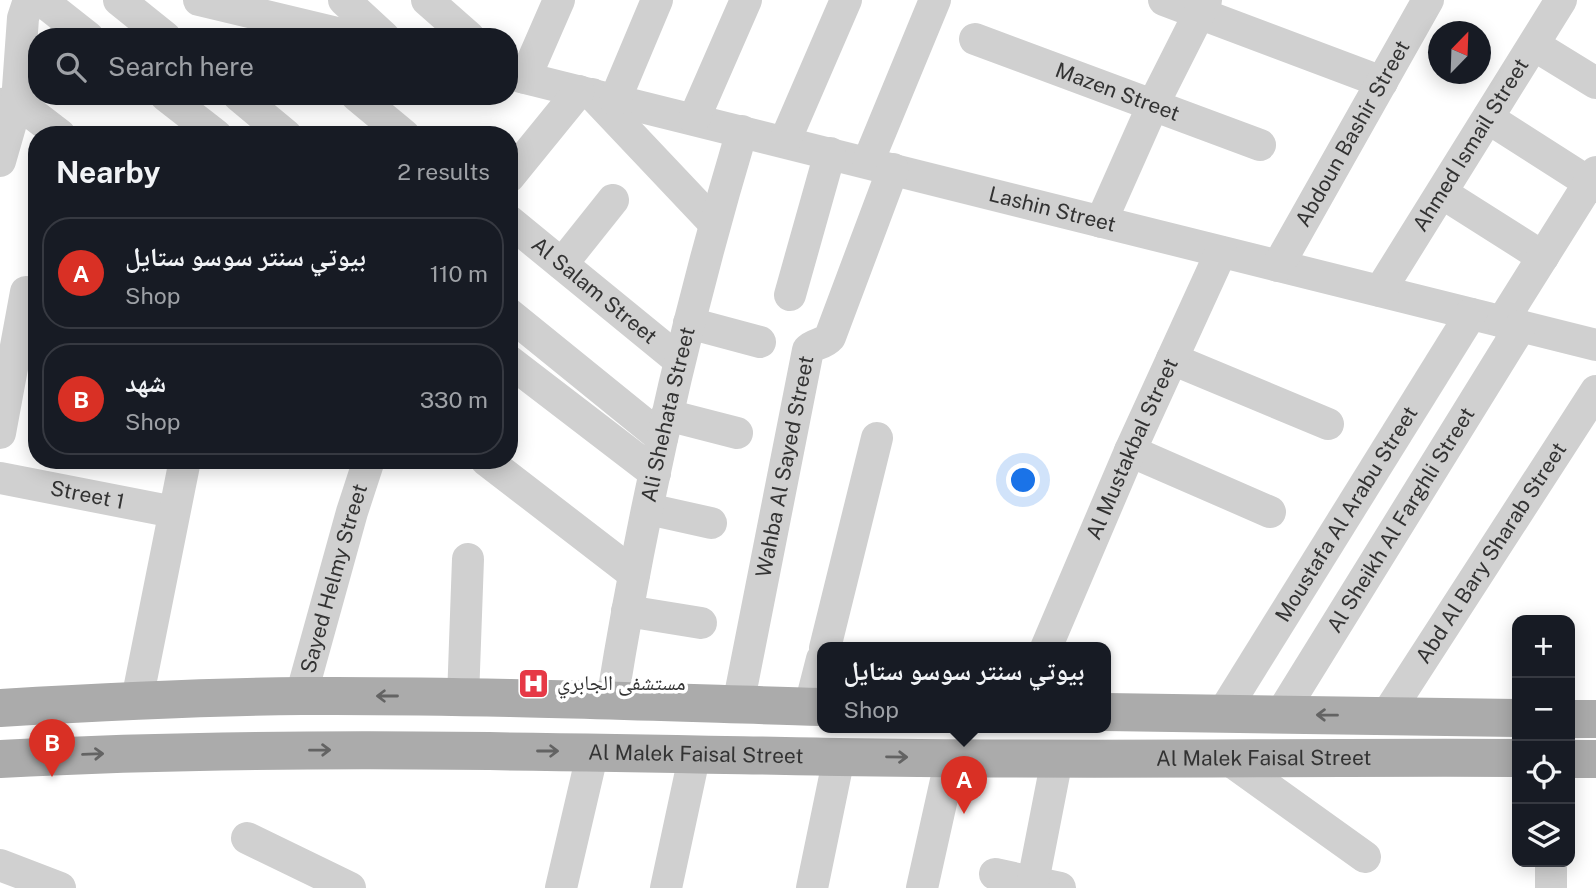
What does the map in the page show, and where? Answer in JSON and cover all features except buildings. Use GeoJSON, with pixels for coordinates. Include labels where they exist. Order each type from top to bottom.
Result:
{"type":"FeatureCollection","features":[{"type":"Feature","properties":{"kind":"main road"},"geometry":{"type":"LineString","coordinates":[[0,708],[137,700],[300,696],[425,696],[816,707]]}},
{"type":"Feature","properties":{"kind":"main road"},"geometry":{"type":"LineString","coordinates":[[424,750],[425,696]]}},
{"type":"Feature","properties":{"kind":"main road","name":"Al Malek Faisal Street"},"geometry":{"type":"LineString","coordinates":[[1111,712],[1512,718]]}},
{"type":"Feature","properties":{"kind":"main road"},"geometry":{"type":"LineString","coordinates":[[1471,758],[1472,718]]}},
{"type":"Feature","properties":{"kind":"main road"},"geometry":{"type":"LineString","coordinates":[[1575,719],[1596,719]]}},
{"type":"Feature","properties":{"kind":"main road","name":"Al Malek Faisal Street"},"geometry":{"type":"LineString","coordinates":[[0,759],[145,752],[424,750],[1057,759],[1512,758]]}},
{"type":"Feature","properties":{"kind":"main road"},"geometry":{"type":"LineString","coordinates":[[1575,759],[1596,759]]}},
{"type":"Feature","properties":{"kind":"street"},"geometry":{"type":"LineString","coordinates":[[119,0],[154,28]]}},
{"type":"Feature","properties":{"kind":"street"},"geometry":{"type":"LineString","coordinates":[[200,0],[248,6],[323,28]]}},
{"type":"Feature","properties":{"kind":"street"},"geometry":{"type":"LineString","coordinates":[[344,0],[374,28]]}},
{"type":"Feature","properties":{"kind":"street"},"geometry":{"type":"LineString","coordinates":[[427,0],[459,28]]}},
{"type":"Feature","properties":{"kind":"street"},"geometry":{"type":"LineString","coordinates":[[518,168],[595,95],[657,0]]}},
{"type":"Feature","properties":{"kind":"street"},"geometry":{"type":"LineString","coordinates":[[694,119],[746,0]]}},
{"type":"Feature","properties":{"kind":"street"},"geometry":{"type":"LineString","coordinates":[[785,142],[846,0]]}},
{"type":"Feature","properties":{"kind":"street","name":"Wahba Al Sayed Street"},"geometry":{"type":"LineString","coordinates":[[738,705],[808,350],[811,346],[824,343],[830,337],[881,166],[935,0]]}},
{"type":"Feature","properties":{"kind":"street"},"geometry":{"type":"LineString","coordinates":[[1164,0],[1203,7],[1382,82]]}},
{"type":"Feature","properties":{"kind":"street","name":"Abdoun Bashir Street"},"geometry":{"type":"LineString","coordinates":[[1278,266],[1428,0]]}},
{"type":"Feature","properties":{"kind":"street","name":"Ahmed Ismail Street"},"geometry":{"type":"LineString","coordinates":[[1380,291],[1560,0]]}},
{"type":"Feature","properties":{"kind":"street"},"geometry":{"type":"LineString","coordinates":[[518,65],[550,4]]}},
{"type":"Feature","properties":{"kind":"street"},"geometry":{"type":"LineString","coordinates":[[0,159],[24,5],[70,28]]}},
{"type":"Feature","properties":{"kind":"street"},"geometry":{"type":"LineString","coordinates":[[248,6],[274,28]]}},
{"type":"Feature","properties":{"kind":"street"},"geometry":{"type":"LineString","coordinates":[[1101,222],[1153,105],[1203,7]]}},
{"type":"Feature","properties":{"kind":"street","name":"Mazen Street"},"geometry":{"type":"LineString","coordinates":[[975,39],[1260,145]]}},
{"type":"Feature","properties":{"kind":"street"},"geometry":{"type":"LineString","coordinates":[[1534,45],[1596,83]]}},
{"type":"Feature","properties":{"kind":"street","name":"Lashin Street"},"geometry":{"type":"LineString","coordinates":[[518,74],[1221,252],[1512,324],[1594,341]]}},
{"type":"Feature","properties":{"kind":"street"},"geometry":{"type":"LineString","coordinates":[[595,95],[714,223]]}},
{"type":"Feature","properties":{"kind":"street"},"geometry":{"type":"LineString","coordinates":[[8,103],[45,126]]}},
{"type":"Feature","properties":{"kind":"street"},"geometry":{"type":"LineString","coordinates":[[178,105],[204,126]]}},
{"type":"Feature","properties":{"kind":"street"},"geometry":{"type":"LineString","coordinates":[[250,105],[275,126]]}},
{"type":"Feature","properties":{"kind":"street"},"geometry":{"type":"LineString","coordinates":[[368,105],[393,126]]}},
{"type":"Feature","properties":{"kind":"street"},"geometry":{"type":"LineString","coordinates":[[1488,118],[1594,181]]}},
{"type":"Feature","properties":{"kind":"street","name":"Ali Shehata Street"},"geometry":{"type":"LineString","coordinates":[[612,701],[634,574],[679,360],[714,223],[742,131]]}},
{"type":"Feature","properties":{"kind":"street"},"geometry":{"type":"LineString","coordinates":[[790,295],[830,153]]}},
{"type":"Feature","properties":{"kind":"street","name":"Al Sheikh Al Farghli Street"},"geometry":{"type":"LineString","coordinates":[[1280,714],[1512,324],[1543,257],[1594,181]]}},
{"type":"Feature","properties":{"kind":"street"},"geometry":{"type":"LineString","coordinates":[[1441,193],[1543,257]]}},
{"type":"Feature","properties":{"kind":"street"},"geometry":{"type":"LineString","coordinates":[[562,264],[613,200]]}},
{"type":"Feature","properties":{"kind":"street","name":"Al Salam Street"},"geometry":{"type":"LineString","coordinates":[[518,228],[679,360]]}},
{"type":"Feature","properties":{"kind":"street","name":"Al Mustakbal Street"},"geometry":{"type":"LineString","coordinates":[[1049,642],[1130,451],[1221,252]]}},
{"type":"Feature","properties":{"kind":"street"},"geometry":{"type":"LineString","coordinates":[[0,433],[26,351],[26,292]]}},
{"type":"Feature","properties":{"kind":"street","name":"Moustafa Al Arabu Street"},"geometry":{"type":"LineString","coordinates":[[1223,713],[1471,314]]}},
{"type":"Feature","properties":{"kind":"street"},"geometry":{"type":"LineString","coordinates":[[518,321],[664,426],[737,433]]}},
{"type":"Feature","properties":{"kind":"street"},"geometry":{"type":"LineString","coordinates":[[689,323],[760,342]]}},
{"type":"Feature","properties":{"kind":"street"},"geometry":{"type":"LineString","coordinates":[[1172,359],[1328,424]]}},
{"type":"Feature","properties":{"kind":"street"},"geometry":{"type":"LineString","coordinates":[[518,368],[655,473]]}},
{"type":"Feature","properties":{"kind":"street","name":"Abd Al Bary Sharab Street"},"geometry":{"type":"LineString","coordinates":[[1385,716],[1596,391]]}},
{"type":"Feature","properties":{"kind":"street"},"geometry":{"type":"LineString","coordinates":[[826,642],[877,438]]}},
{"type":"Feature","properties":{"kind":"street"},"geometry":{"type":"LineString","coordinates":[[1130,451],[1270,512]]}},
{"type":"Feature","properties":{"kind":"street"},"geometry":{"type":"LineString","coordinates":[[137,700],[183,469]]}},
{"type":"Feature","properties":{"kind":"street","name":"Sayed Helmy Street"},"geometry":{"type":"LineString","coordinates":[[300,696],[366,469]]}},
{"type":"Feature","properties":{"kind":"street"},"geometry":{"type":"LineString","coordinates":[[498,469],[634,574]]}},
{"type":"Feature","properties":{"kind":"street","name":"Street 1"},"geometry":{"type":"LineString","coordinates":[[0,478],[174,512]]}},
{"type":"Feature","properties":{"kind":"street"},"geometry":{"type":"LineString","coordinates":[[648,509],[711,523]]}},
{"type":"Feature","properties":{"kind":"street"},"geometry":{"type":"LineString","coordinates":[[463,698],[468,559]]}},
{"type":"Feature","properties":{"kind":"street"},"geometry":{"type":"LineString","coordinates":[[627,611],[701,623]]}},
{"type":"Feature","properties":{"kind":"street"},"geometry":{"type":"LineString","coordinates":[[561,888],[593,751]]}},
{"type":"Feature","properties":{"kind":"street"},"geometry":{"type":"LineString","coordinates":[[666,888],[695,753]]}},
{"type":"Feature","properties":{"kind":"street"},"geometry":{"type":"LineString","coordinates":[[812,888],[839,757]]}},
{"type":"Feature","properties":{"kind":"street"},"geometry":{"type":"LineString","coordinates":[[922,888],[951,758]]}},
{"type":"Feature","properties":{"kind":"street"},"geometry":{"type":"LineString","coordinates":[[995,874],[1047,885],[1057,759]]}},
{"type":"Feature","properties":{"kind":"street"},"geometry":{"type":"LineString","coordinates":[[1228,759],[1365,857]]}},
{"type":"Feature","properties":{"kind":"street"},"geometry":{"type":"LineString","coordinates":[[247,838],[350,888]]}},
{"type":"Feature","properties":{"kind":"street"},"geometry":{"type":"LineString","coordinates":[[0,865],[60,888]]}},
{"type":"Feature","properties":{"kind":"street"},"geometry":{"type":"LineString","coordinates":[[1551,867],[1551,888]]}},
{"type":"Feature","properties":{"kind":"place","name":"مستشفى الجابري"},"geometry":{"type":"Point","coordinates":[534,683]}},
{"type":"Feature","properties":{"kind":"place","name":"شهد"},"geometry":{"type":"Point","coordinates":[52,777]}},
{"type":"Feature","properties":{"kind":"place","name":"بيوتي سنتر سوسو ستايل"},"geometry":{"type":"Point","coordinates":[964,814]}}]}
